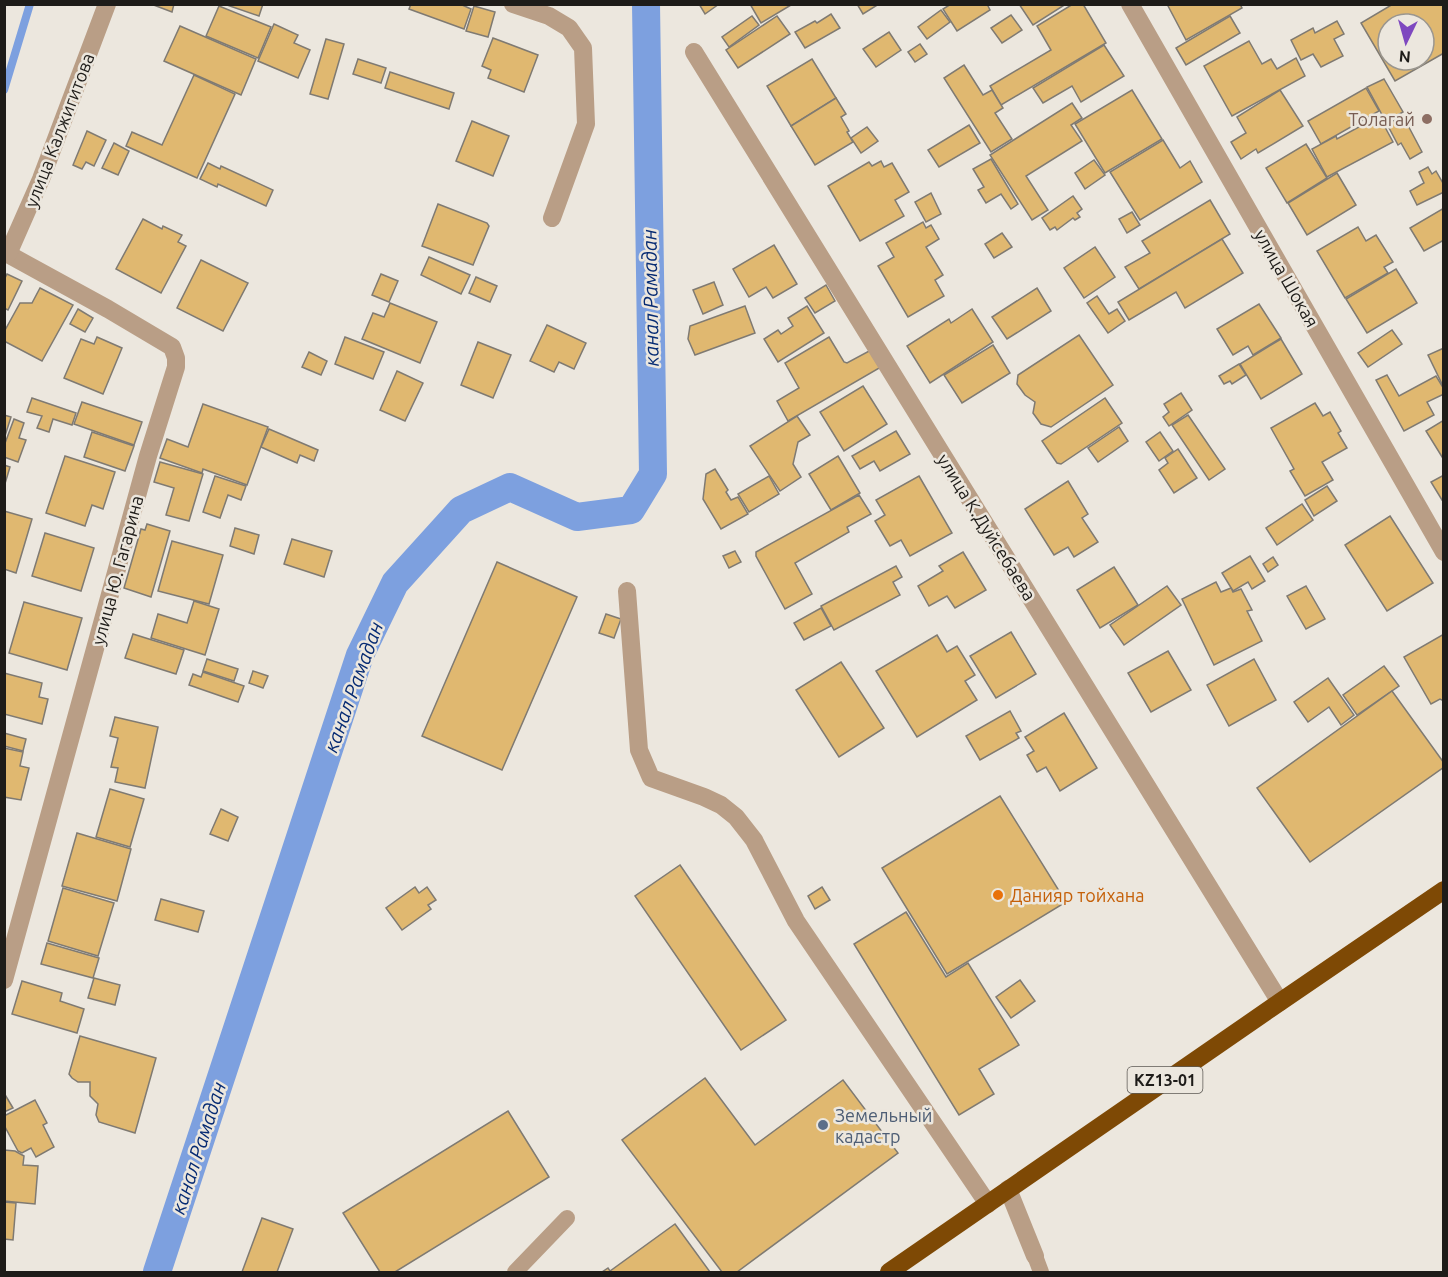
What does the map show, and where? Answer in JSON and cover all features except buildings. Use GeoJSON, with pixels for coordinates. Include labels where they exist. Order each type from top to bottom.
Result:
{"type":"FeatureCollection","features":[{"type":"Feature","properties":{"kind":"highway","name":"KZ13-01"},"geometry":{"type":"LineString","coordinates":[[889,1272],[1443,890]]}},
{"type":"Feature","properties":{"kind":"street","name":"улица Калжигитова"},"geometry":{"type":"LineString","coordinates":[[6,253],[49,158],[107,4]]}},
{"type":"Feature","properties":{"kind":"street"},"geometry":{"type":"LineString","coordinates":[[513,4],[549,16],[569,28],[583,48],[586,124],[552,218]]}},
{"type":"Feature","properties":{"kind":"street","name":"улица Шокая"},"geometry":{"type":"LineString","coordinates":[[1130,4],[1443,552]]}},
{"type":"Feature","properties":{"kind":"street","name":"улица К.Дуйсебаева"},"geometry":{"type":"LineString","coordinates":[[694,52],[1280,1002]]}},
{"type":"Feature","properties":{"kind":"street","name":"улица Ю. Гагарина"},"geometry":{"type":"LineString","coordinates":[[4,980],[148,456],[176,367],[172,347],[6,253]]}},
{"type":"Feature","properties":{"kind":"street"},"geometry":{"type":"LineString","coordinates":[[627,591],[639,750],[651,778],[704,797],[721,805],[736,817],[754,840],[796,921],[988,1204]]}},
{"type":"Feature","properties":{"kind":"street"},"geometry":{"type":"LineString","coordinates":[[1008,1189],[1038,1264]]}},
{"type":"Feature","properties":{"kind":"lane"},"geometry":{"type":"LineString","coordinates":[[514,1272],[567,1218]]}},
{"type":"Feature","properties":{"kind":"waterway"},"geometry":{"type":"LineString","coordinates":[[4,90],[30,4]]}},
{"type":"Feature","properties":{"kind":"waterway","name":"канал Рамадан"},"geometry":{"type":"LineString","coordinates":[[157,1272],[360,655],[395,583],[461,510],[510,487],[577,517],[631,510],[653,474],[646,4]]}},
{"type":"Feature","properties":{"kind":"place","name":"Толагай"},"geometry":{"type":"Point","coordinates":[1427,119]}},
{"type":"Feature","properties":{"kind":"place","name":"Данияр тойхана"},"geometry":{"type":"Point","coordinates":[998,895]}},
{"type":"Feature","properties":{"kind":"place","name":"Земельный кадастр"},"geometry":{"type":"Point","coordinates":[823,1125]}}]}
